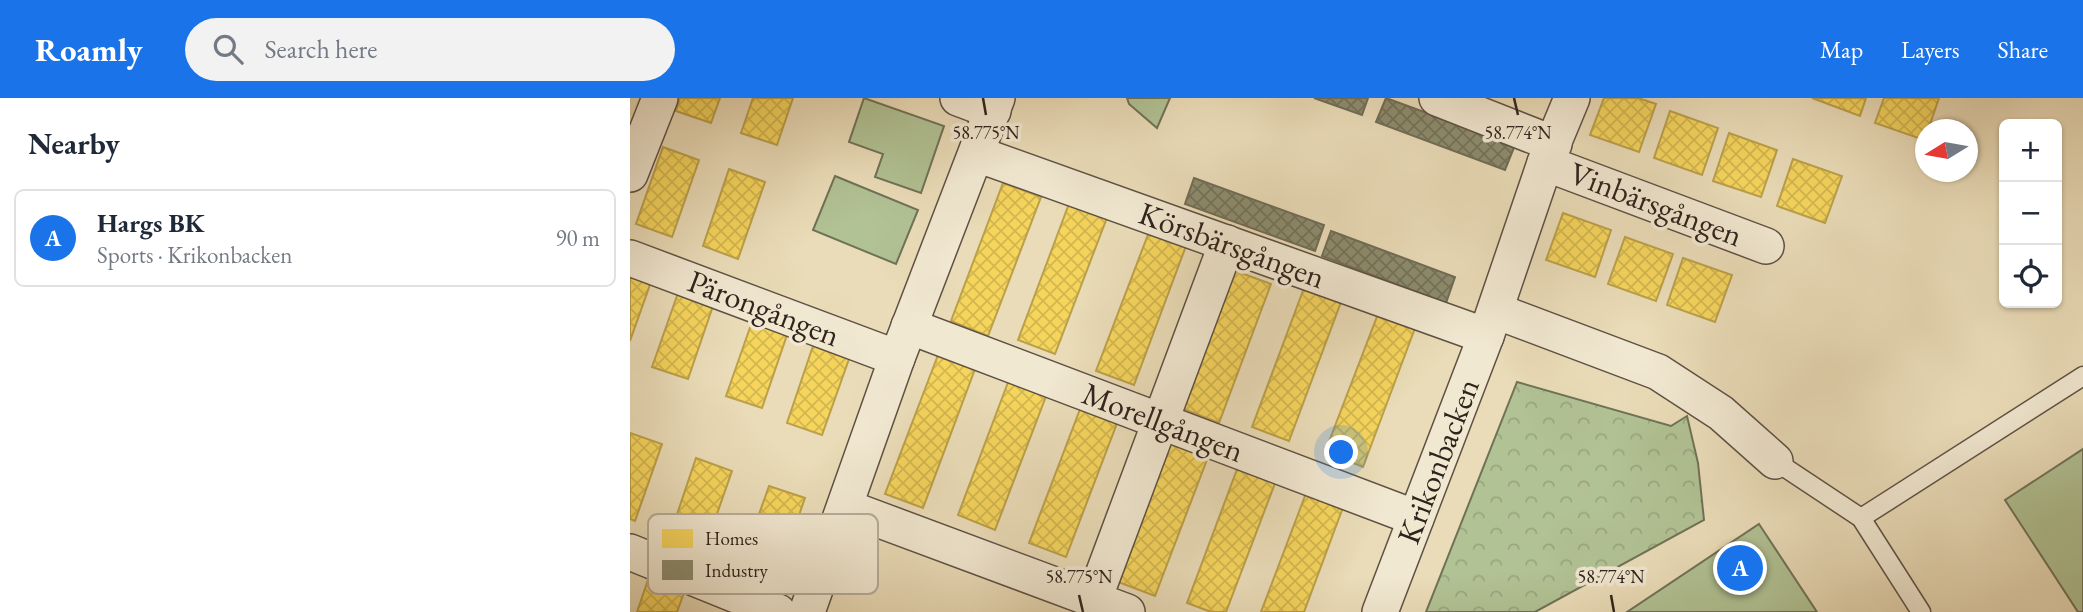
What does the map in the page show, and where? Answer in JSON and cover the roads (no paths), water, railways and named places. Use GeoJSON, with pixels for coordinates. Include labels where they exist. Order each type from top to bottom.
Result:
{"type":"FeatureCollection","features":[{"type":"Feature","properties":{"kind":"street"},"geometry":{"type":"LineString","coordinates":[[630,174],[660,98]]}},
{"type":"Feature","properties":{"kind":"street"},"geometry":{"type":"LineString","coordinates":[[842,514],[903,342],[995,104],[958,98]]}},
{"type":"Feature","properties":{"kind":"street","name":"Vinbärsgången"},"geometry":{"type":"LineString","coordinates":[[1437,98],[1549,153],[1766,246]]}},
{"type":"Feature","properties":{"kind":"street","name":"Krikonbacken"},"geometry":{"type":"LineString","coordinates":[[1380,612],[1491,323],[1549,153],[1572,98]]}},
{"type":"Feature","properties":{"kind":"street","name":"Körsbärsgången"},"geometry":{"type":"LineString","coordinates":[[977,154],[1227,243],[1491,323]]}},
{"type":"Feature","properties":{"kind":"street"},"geometry":{"type":"LineString","coordinates":[[1094,599],[1227,243]]}},
{"type":"Feature","properties":{"kind":"street","name":"Pärongången"},"geometry":{"type":"LineString","coordinates":[[630,258],[903,342]]}},
{"type":"Feature","properties":{"kind":"street"},"geometry":{"type":"LineString","coordinates":[[1491,323],[1658,372],[1721,412],[1775,461]]}},
{"type":"Feature","properties":{"kind":"street","name":"Morellgången"},"geometry":{"type":"LineString","coordinates":[[903,342],[1161,421],[1416,518]]}},
{"type":"Feature","properties":{"kind":"street"},"geometry":{"type":"LineString","coordinates":[[845,507],[864,514]]}},
{"type":"Feature","properties":{"kind":"street"},"geometry":{"type":"LineString","coordinates":[[878,519],[1127,612]]}},
{"type":"Feature","properties":{"kind":"street"},"geometry":{"type":"LineString","coordinates":[[630,552],[648,559]]}},
{"type":"Feature","properties":{"kind":"street"},"geometry":{"type":"LineString","coordinates":[[734,594],[778,612]]}},
{"type":"Feature","properties":{"kind":"street"},"geometry":{"type":"LineString","coordinates":[[807,612],[814,594]]}},
{"type":"Feature","properties":{"kind":"lane"},"geometry":{"type":"LineString","coordinates":[[1861,517],[2083,376]]}},
{"type":"Feature","properties":{"kind":"lane"},"geometry":{"type":"LineString","coordinates":[[1775,461],[1861,517],[1922,612]]}},
{"type":"Feature","properties":{"kind":"place","name":"Hargs BK"},"geometry":{"type":"Point","coordinates":[1740,568]}}]}
